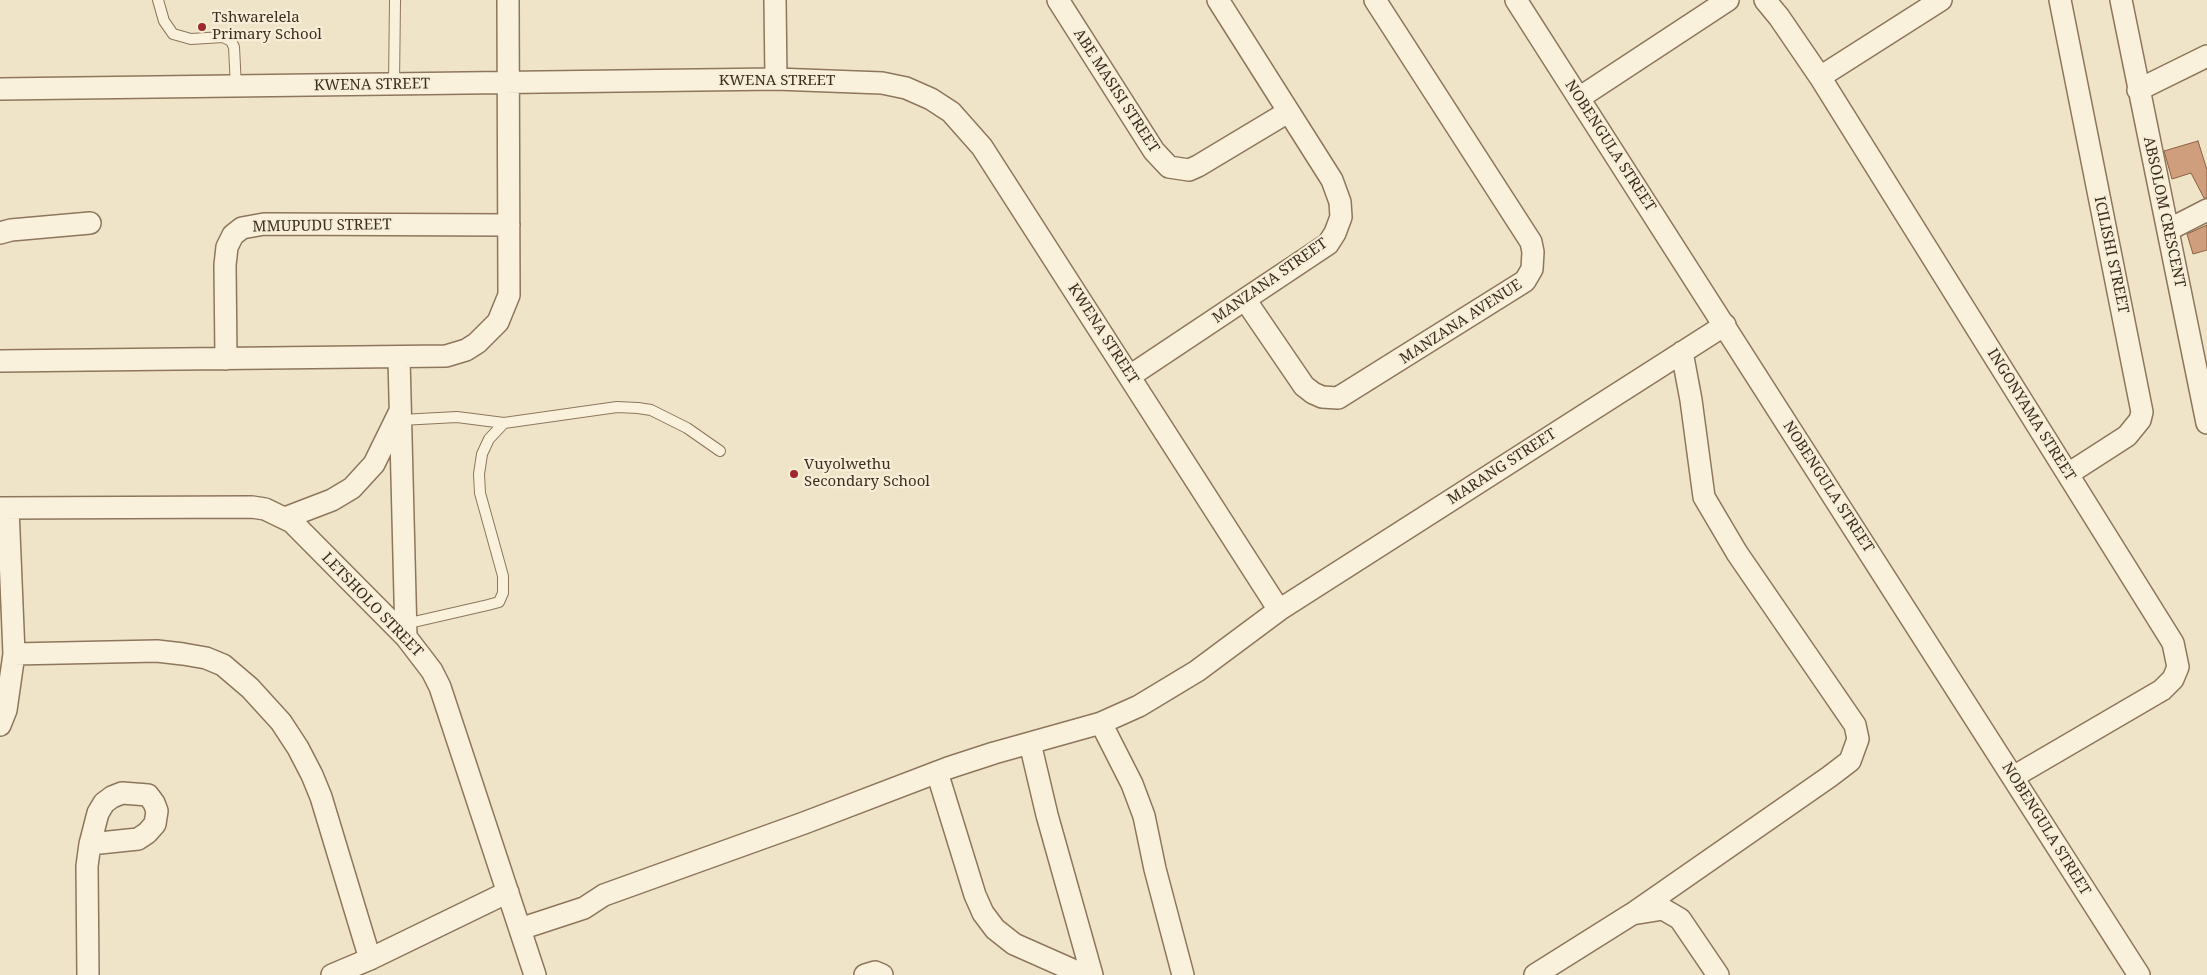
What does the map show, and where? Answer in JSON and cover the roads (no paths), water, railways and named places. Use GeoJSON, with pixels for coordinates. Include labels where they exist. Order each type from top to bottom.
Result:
{"type":"FeatureCollection","features":[{"type":"Feature","properties":{"kind":"street"},"geometry":{"type":"LineString","coordinates":[[0,361],[400,358],[457,354],[477,343],[498,322],[508,295],[508,0]]}},
{"type":"Feature","properties":{"kind":"street"},"geometry":{"type":"LineString","coordinates":[[775,0],[776,80]]}},
{"type":"Feature","properties":{"kind":"street","name":"ABE MASISI STREET"},"geometry":{"type":"LineString","coordinates":[[1058,0],[1154,151],[1170,167],[1189,170],[1198,166],[1288,112]]}},
{"type":"Feature","properties":{"kind":"street","name":"MANZANA STREET"},"geometry":{"type":"LineString","coordinates":[[1130,376],[1328,244],[1335,233],[1340,217],[1340,202],[1332,180],[1218,0]]}},
{"type":"Feature","properties":{"kind":"street","name":"MANZANA AVENUE"},"geometry":{"type":"LineString","coordinates":[[1246,300],[1304,386],[1322,397],[1338,398],[1525,281],[1532,269],[1534,260],[1531,242],[1375,0]]}},
{"type":"Feature","properties":{"kind":"street","name":"NOBENGULA STREET"},"geometry":{"type":"LineString","coordinates":[[1516,0],[2139,975]]}},
{"type":"Feature","properties":{"kind":"street"},"geometry":{"type":"LineString","coordinates":[[1579,98],[1728,0]]}},
{"type":"Feature","properties":{"kind":"street","name":"INGONYAMA STREET"},"geometry":{"type":"LineString","coordinates":[[1765,0],[1779,17],[1820,77],[2173,643],[2178,667],[2173,679],[2162,690],[2013,777]]}},
{"type":"Feature","properties":{"kind":"street"},"geometry":{"type":"LineString","coordinates":[[1820,77],[1941,0]]}},
{"type":"Feature","properties":{"kind":"street","name":"ICILISHI STREET"},"geometry":{"type":"LineString","coordinates":[[2060,0],[2142,412],[2140,420],[2127,436],[2068,474]]}},
{"type":"Feature","properties":{"kind":"street","name":"ABSOLOM CRESCENT"},"geometry":{"type":"LineString","coordinates":[[2121,0],[2168,230],[2201,367],[2207,423]]}},
{"type":"Feature","properties":{"kind":"street"},"geometry":{"type":"LineString","coordinates":[[2138,90],[2207,56]]}},
{"type":"Feature","properties":{"kind":"street","name":"KWENA STREET"},"geometry":{"type":"LineString","coordinates":[[0,89],[776,80],[882,83],[906,88],[932,99],[951,112],[982,147],[1279,610]]}},
{"type":"Feature","properties":{"kind":"street"},"geometry":{"type":"LineString","coordinates":[[2168,230],[2207,210]]}},
{"type":"Feature","properties":{"kind":"street"},"geometry":{"type":"LineString","coordinates":[[0,233],[10,230],[90,223]]}},
{"type":"Feature","properties":{"kind":"street","name":"MMUPUDU STREET"},"geometry":{"type":"LineString","coordinates":[[226,359],[224,264],[230,241],[233,235],[242,228],[264,224],[509,225]]}},
{"type":"Feature","properties":{"kind":"street","name":"MARANG STREET"},"geometry":{"type":"LineString","coordinates":[[520,929],[584,908],[604,895],[804,823],[937,772],[1101,723],[1139,706],[1197,671],[1279,610],[1725,325]]}},
{"type":"Feature","properties":{"kind":"street"},"geometry":{"type":"LineString","coordinates":[[1536,975],[1632,914],[1829,777],[1850,761],[1858,740],[1855,725],[1737,553],[1704,497],[1691,400],[1682,352]]}},
{"type":"Feature","properties":{"kind":"street"},"geometry":{"type":"LineString","coordinates":[[400,358],[405,630]]}},
{"type":"Feature","properties":{"kind":"street"},"geometry":{"type":"LineString","coordinates":[[285,518],[332,500],[352,488],[374,464],[401,415]]}},
{"type":"Feature","properties":{"kind":"street"},"geometry":{"type":"LineString","coordinates":[[0,725],[6,710],[14,654],[4,508]]}},
{"type":"Feature","properties":{"kind":"street","name":"LETSHOLO STREET"},"geometry":{"type":"LineString","coordinates":[[4,508],[252,508],[265,509],[292,522],[405,630],[440,687],[535,975]]}},
{"type":"Feature","properties":{"kind":"street"},"geometry":{"type":"LineString","coordinates":[[14,654],[157,651],[183,654],[206,658],[223,665],[250,688],[280,722],[298,748],[312,775],[321,797],[370,959]]}},
{"type":"Feature","properties":{"kind":"street"},"geometry":{"type":"LineString","coordinates":[[1101,723],[1132,784],[1144,816],[1155,869],[1183,975]]}},
{"type":"Feature","properties":{"kind":"street"},"geometry":{"type":"LineString","coordinates":[[1030,743],[1047,816],[1092,975]]}},
{"type":"Feature","properties":{"kind":"street"},"geometry":{"type":"LineString","coordinates":[[937,772],[975,894],[983,913],[995,929],[1014,944],[1084,975]]}},
{"type":"Feature","properties":{"kind":"street"},"geometry":{"type":"LineString","coordinates":[[88,975],[87,866],[90,844]]}},
{"type":"Feature","properties":{"kind":"street"},"geometry":{"type":"LineString","coordinates":[[332,975],[370,959],[508,892]]}},
{"type":"Feature","properties":{"kind":"street"},"geometry":{"type":"LineString","coordinates":[[1632,914],[1663,909],[1673,913],[1689,932],[1718,975]]}},
{"type":"Feature","properties":{"kind":"street"},"geometry":{"type":"LineString","coordinates":[[865,975],[875,972],[882,975]]}},
{"type":"Feature","properties":{"kind":"lane"},"geometry":{"type":"LineString","coordinates":[[158,0],[164,21],[173,34],[191,40],[223,37],[231,41],[234,47],[236,87]]}},
{"type":"Feature","properties":{"kind":"lane"},"geometry":{"type":"LineString","coordinates":[[394,85],[395,0]]}},
{"type":"Feature","properties":{"kind":"lane"},"geometry":{"type":"LineString","coordinates":[[401,415],[457,417],[504,423],[617,407],[638,408],[651,410],[687,428],[720,451]]}},
{"type":"Feature","properties":{"kind":"lane"},"geometry":{"type":"LineString","coordinates":[[405,630],[499,602],[503,594],[503,576],[480,493],[479,474],[482,454],[489,439],[504,423]]}},
{"type":"Feature","properties":{"kind":"place","name":"Tshwarelela Primary School"},"geometry":{"type":"Point","coordinates":[202,27]}},
{"type":"Feature","properties":{"kind":"place","name":"Vuyolwethu Secondary School"},"geometry":{"type":"Point","coordinates":[794,474]}}]}
